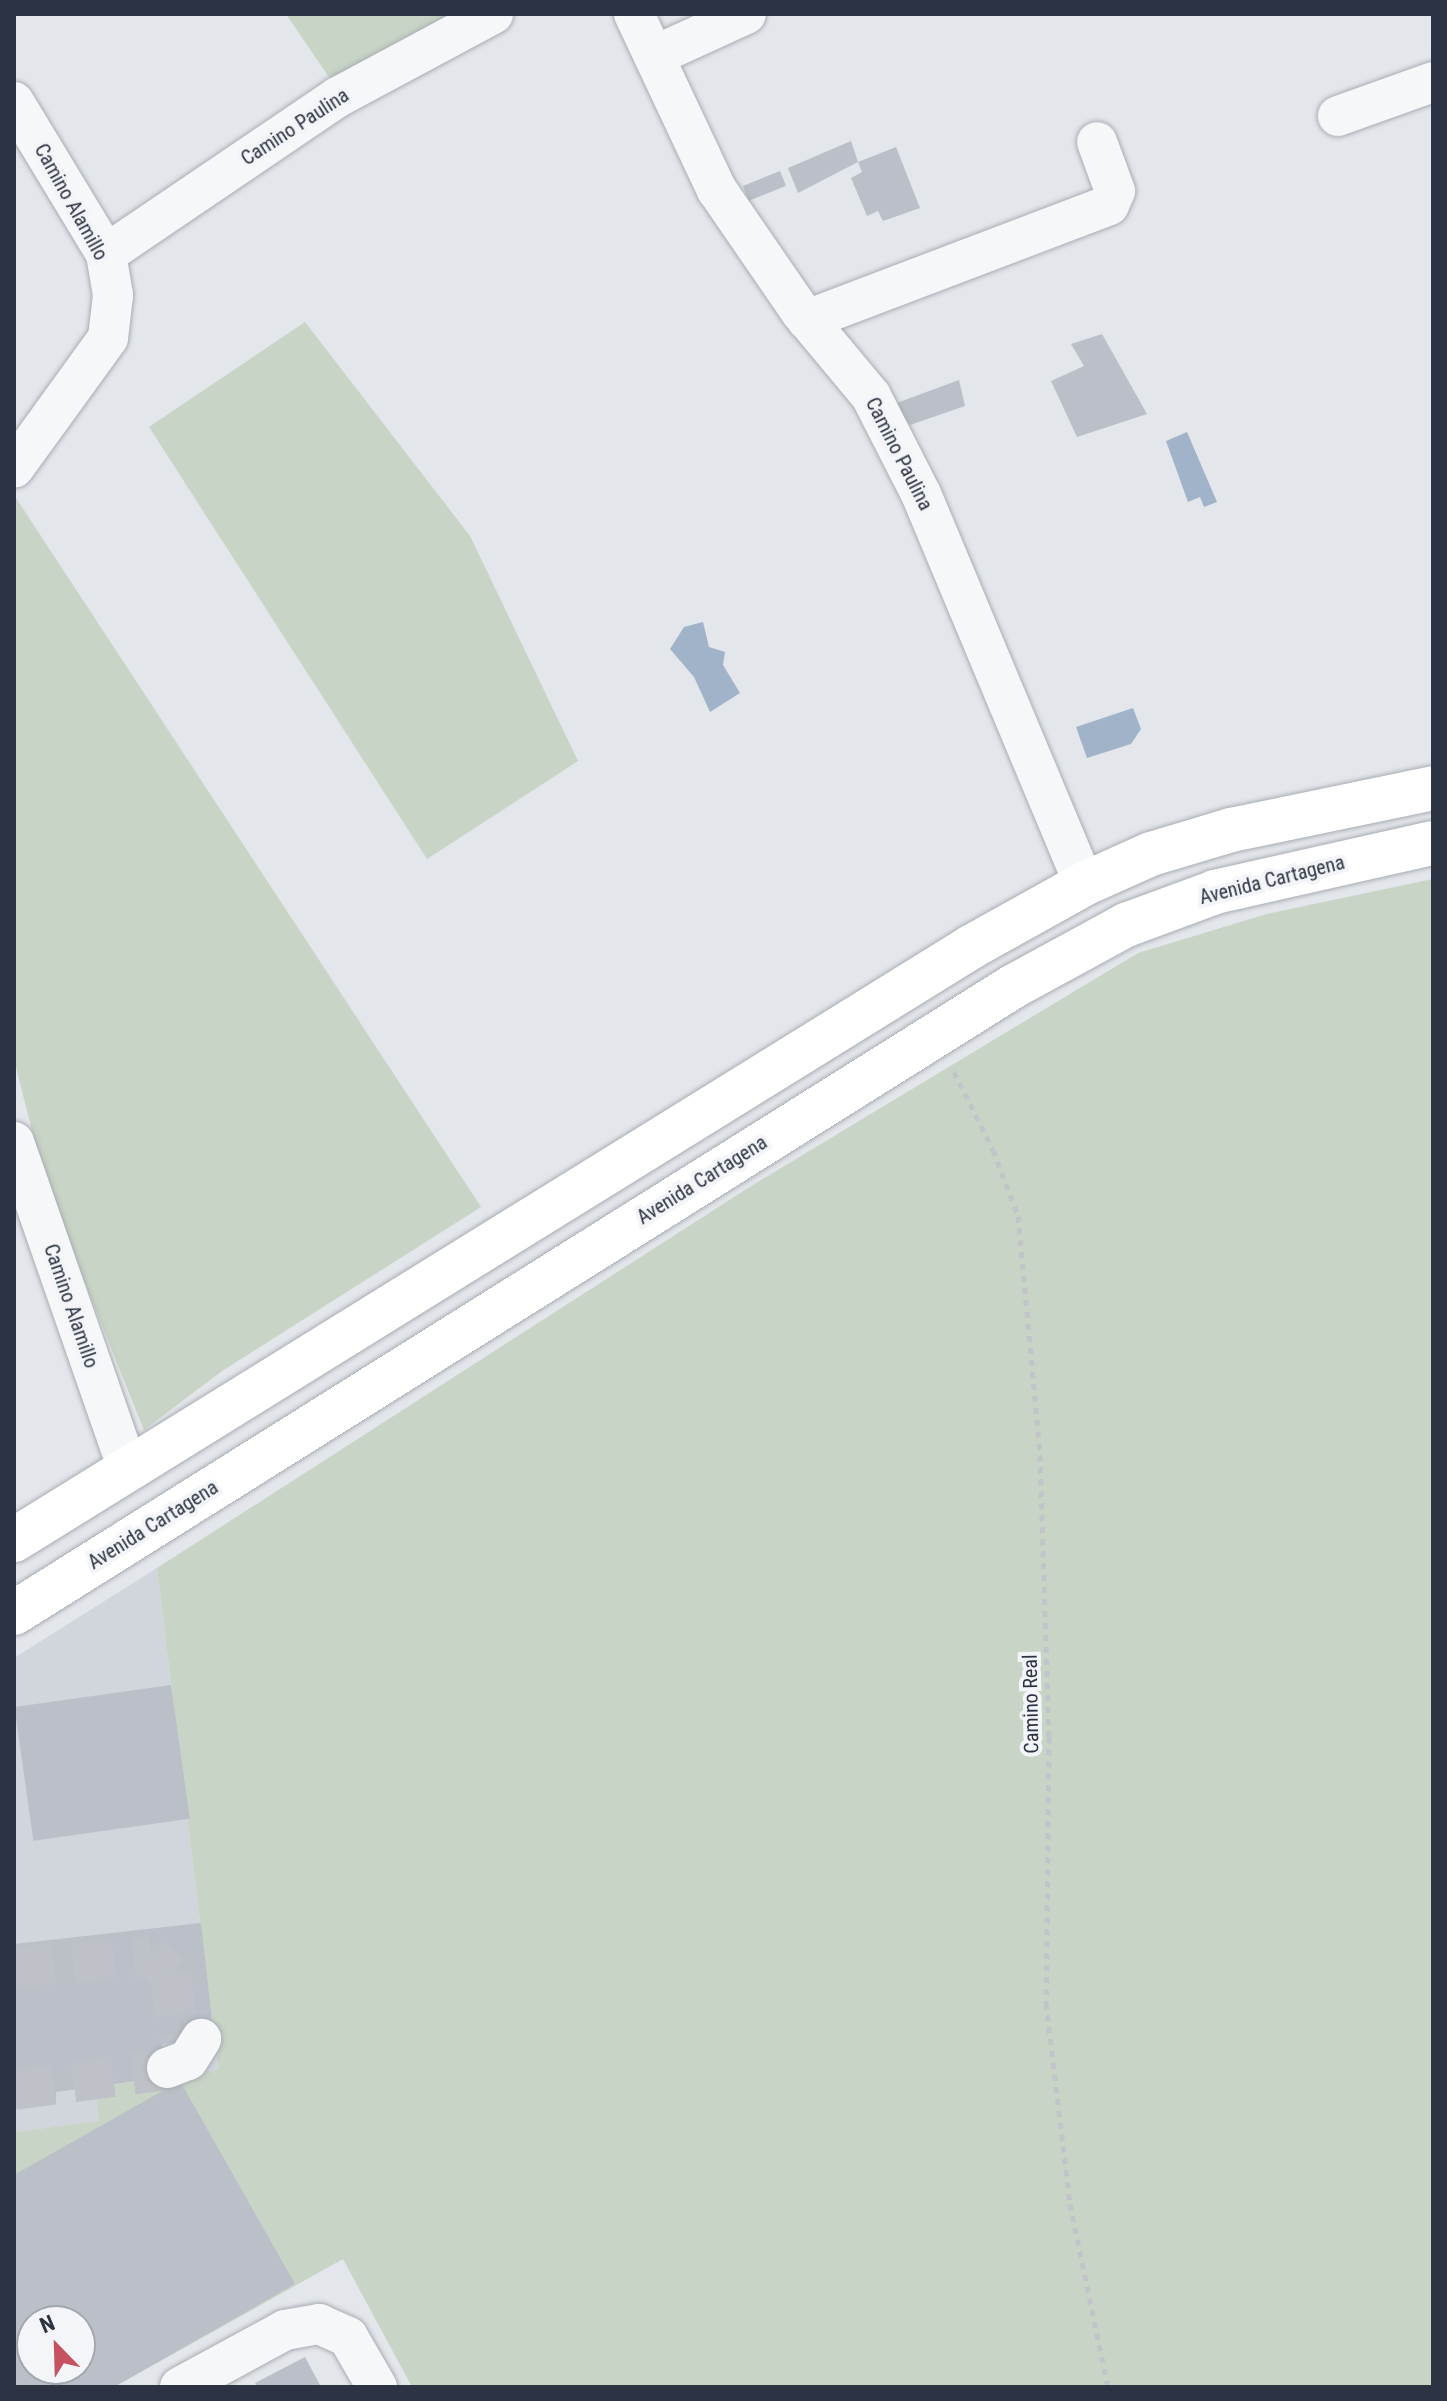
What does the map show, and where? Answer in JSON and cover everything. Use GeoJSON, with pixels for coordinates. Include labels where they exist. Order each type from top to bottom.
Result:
{"type":"FeatureCollection","features":[{"type":"Feature","properties":{"kind":"main road"},"geometry":{"type":"LineString","coordinates":[[14,1540],[957,956],[1084,884],[1151,854],[1231,830],[1433,788]]}},
{"type":"Feature","properties":{"kind":"main road","name":"Avenida Cartagena"},"geometry":{"type":"LineString","coordinates":[[14,1613],[936,1035],[1126,925],[1215,892],[1433,843]]}},
{"type":"Feature","properties":{"kind":"street","name":"Camino Paulina"},"geometry":{"type":"LineString","coordinates":[[106,254],[338,97],[493,14]]}},
{"type":"Feature","properties":{"kind":"street","name":"Camino Paulina"},"geometry":{"type":"LineString","coordinates":[[634,14],[717,190],[807,320],[871,396],[921,494],[1084,884]]}},
{"type":"Feature","properties":{"kind":"street"},"geometry":{"type":"LineString","coordinates":[[654,56],[746,14]]}},
{"type":"Feature","properties":{"kind":"street"},"geometry":{"type":"LineString","coordinates":[[1338,116],[1433,82]]}},
{"type":"Feature","properties":{"kind":"street","name":"Camino Alamillo"},"geometry":{"type":"LineString","coordinates":[[14,102],[106,254],[113,295],[108,338],[14,468]]}},
{"type":"Feature","properties":{"kind":"street"},"geometry":{"type":"LineString","coordinates":[[807,320],[1109,205],[1115,191],[1097,142]]}},
{"type":"Feature","properties":{"kind":"street","name":"Camino Alamillo"},"geometry":{"type":"LineString","coordinates":[[14,1142],[128,1470]]}},
{"type":"Feature","properties":{"kind":"street"},"geometry":{"type":"LineString","coordinates":[[180,2387],[285,2330],[319,2324],[348,2337],[377,2387]]}},
{"type":"Feature","properties":{"kind":"path","name":"Camino Real"},"geometry":{"type":"LineString","coordinates":[[936,1035],[993,1150],[1018,1216],[1040,1455],[1049,1737],[1046,2003],[1070,2204],[1108,2387]]}},
{"type":"Feature","properties":{"kind":"shaded area"},"geometry":{"type":"Polygon","coordinates":[[[157,1568],[218,2071],[96,2087],[100,2121],[14,2132],[14,1658],[157,1568]]]}},
{"type":"Feature","properties":{"kind":"green space"},"geometry":{"type":"Polygon","coordinates":[[[286,14],[456,14],[333,83],[286,14]]]}},
{"type":"Feature","properties":{"kind":"green space"},"geometry":{"type":"Polygon","coordinates":[[[305,322],[470,536],[578,761],[427,859],[149,427],[305,322]]]}},
{"type":"Feature","properties":{"kind":"green space"},"geometry":{"type":"Polygon","coordinates":[[[14,495],[481,1207],[222,1371],[144,1430],[46,1186],[14,1059],[14,495]]]}},
{"type":"Feature","properties":{"kind":"green space"},"geometry":{"type":"Polygon","coordinates":[[[1433,879],[1433,2387],[412,2387],[343,2259],[114,2387],[14,2387],[14,2132],[99,2121],[96,2087],[218,2070],[157,1568],[748,1188],[1138,953],[1267,914],[1433,879]]]}},
{"type":"Feature","properties":{"kind":"water"},"geometry":{"type":"Polygon","coordinates":[[[1187,432],[1217,502],[1204,507],[1200,497],[1188,502],[1166,441],[1187,432]]]}},
{"type":"Feature","properties":{"kind":"water"},"geometry":{"type":"Polygon","coordinates":[[[703,622],[709,647],[725,652],[723,665],[740,693],[710,712],[694,677],[670,649],[684,627],[703,622]]]}},
{"type":"Feature","properties":{"kind":"water"},"geometry":{"type":"Polygon","coordinates":[[[1133,708],[1141,729],[1131,744],[1087,758],[1076,727],[1133,708]]]}},
{"type":"Feature","properties":{"kind":"building"},"geometry":{"type":"Polygon","coordinates":[[[851,141],[858,162],[798,193],[788,168],[851,141]]]}},
{"type":"Feature","properties":{"kind":"building"},"geometry":{"type":"Polygon","coordinates":[[[896,147],[920,208],[883,221],[878,211],[867,216],[851,178],[862,172],[858,162],[896,147]]]}},
{"type":"Feature","properties":{"kind":"building"},"geometry":{"type":"Polygon","coordinates":[[[780,171],[786,186],[749,201],[743,186],[780,171]]]}},
{"type":"Feature","properties":{"kind":"building"},"geometry":{"type":"Polygon","coordinates":[[[1102,334],[1147,414],[1077,437],[1051,381],[1084,366],[1071,344],[1102,334]]]}},
{"type":"Feature","properties":{"kind":"building"},"geometry":{"type":"Polygon","coordinates":[[[959,380],[965,406],[910,425],[894,404],[959,380]]]}},
{"type":"Feature","properties":{"kind":"building"},"geometry":{"type":"Polygon","coordinates":[[[171,1685],[190,1819],[33,1841],[15,1707],[171,1685]]]}},
{"type":"Feature","properties":{"kind":"building"},"geometry":{"type":"Polygon","coordinates":[[[201,1923],[214,2038],[162,2044],[165,2077],[56,2092],[56,2098],[14,2104],[14,1944],[201,1923]]]}},
{"type":"Feature","properties":{"kind":"building"},"geometry":{"type":"Polygon","coordinates":[[[180,2081],[295,2284],[114,2387],[14,2387],[14,2175],[180,2081]]]}},
{"type":"Feature","properties":{"kind":"building"},"geometry":{"type":"Polygon","coordinates":[[[305,2357],[321,2387],[257,2387],[255,2383],[305,2357]]]}},
{"type":"Feature","properties":{"kind":"tunnel"},"geometry":{"type":"LineString","coordinates":[[14,1967],[151,1957],[171,1975],[178,2042]]}},
{"type":"Feature","properties":{"kind":"tunnel"},"geometry":{"type":"LineString","coordinates":[[14,2090],[165,2070]]}}]}
